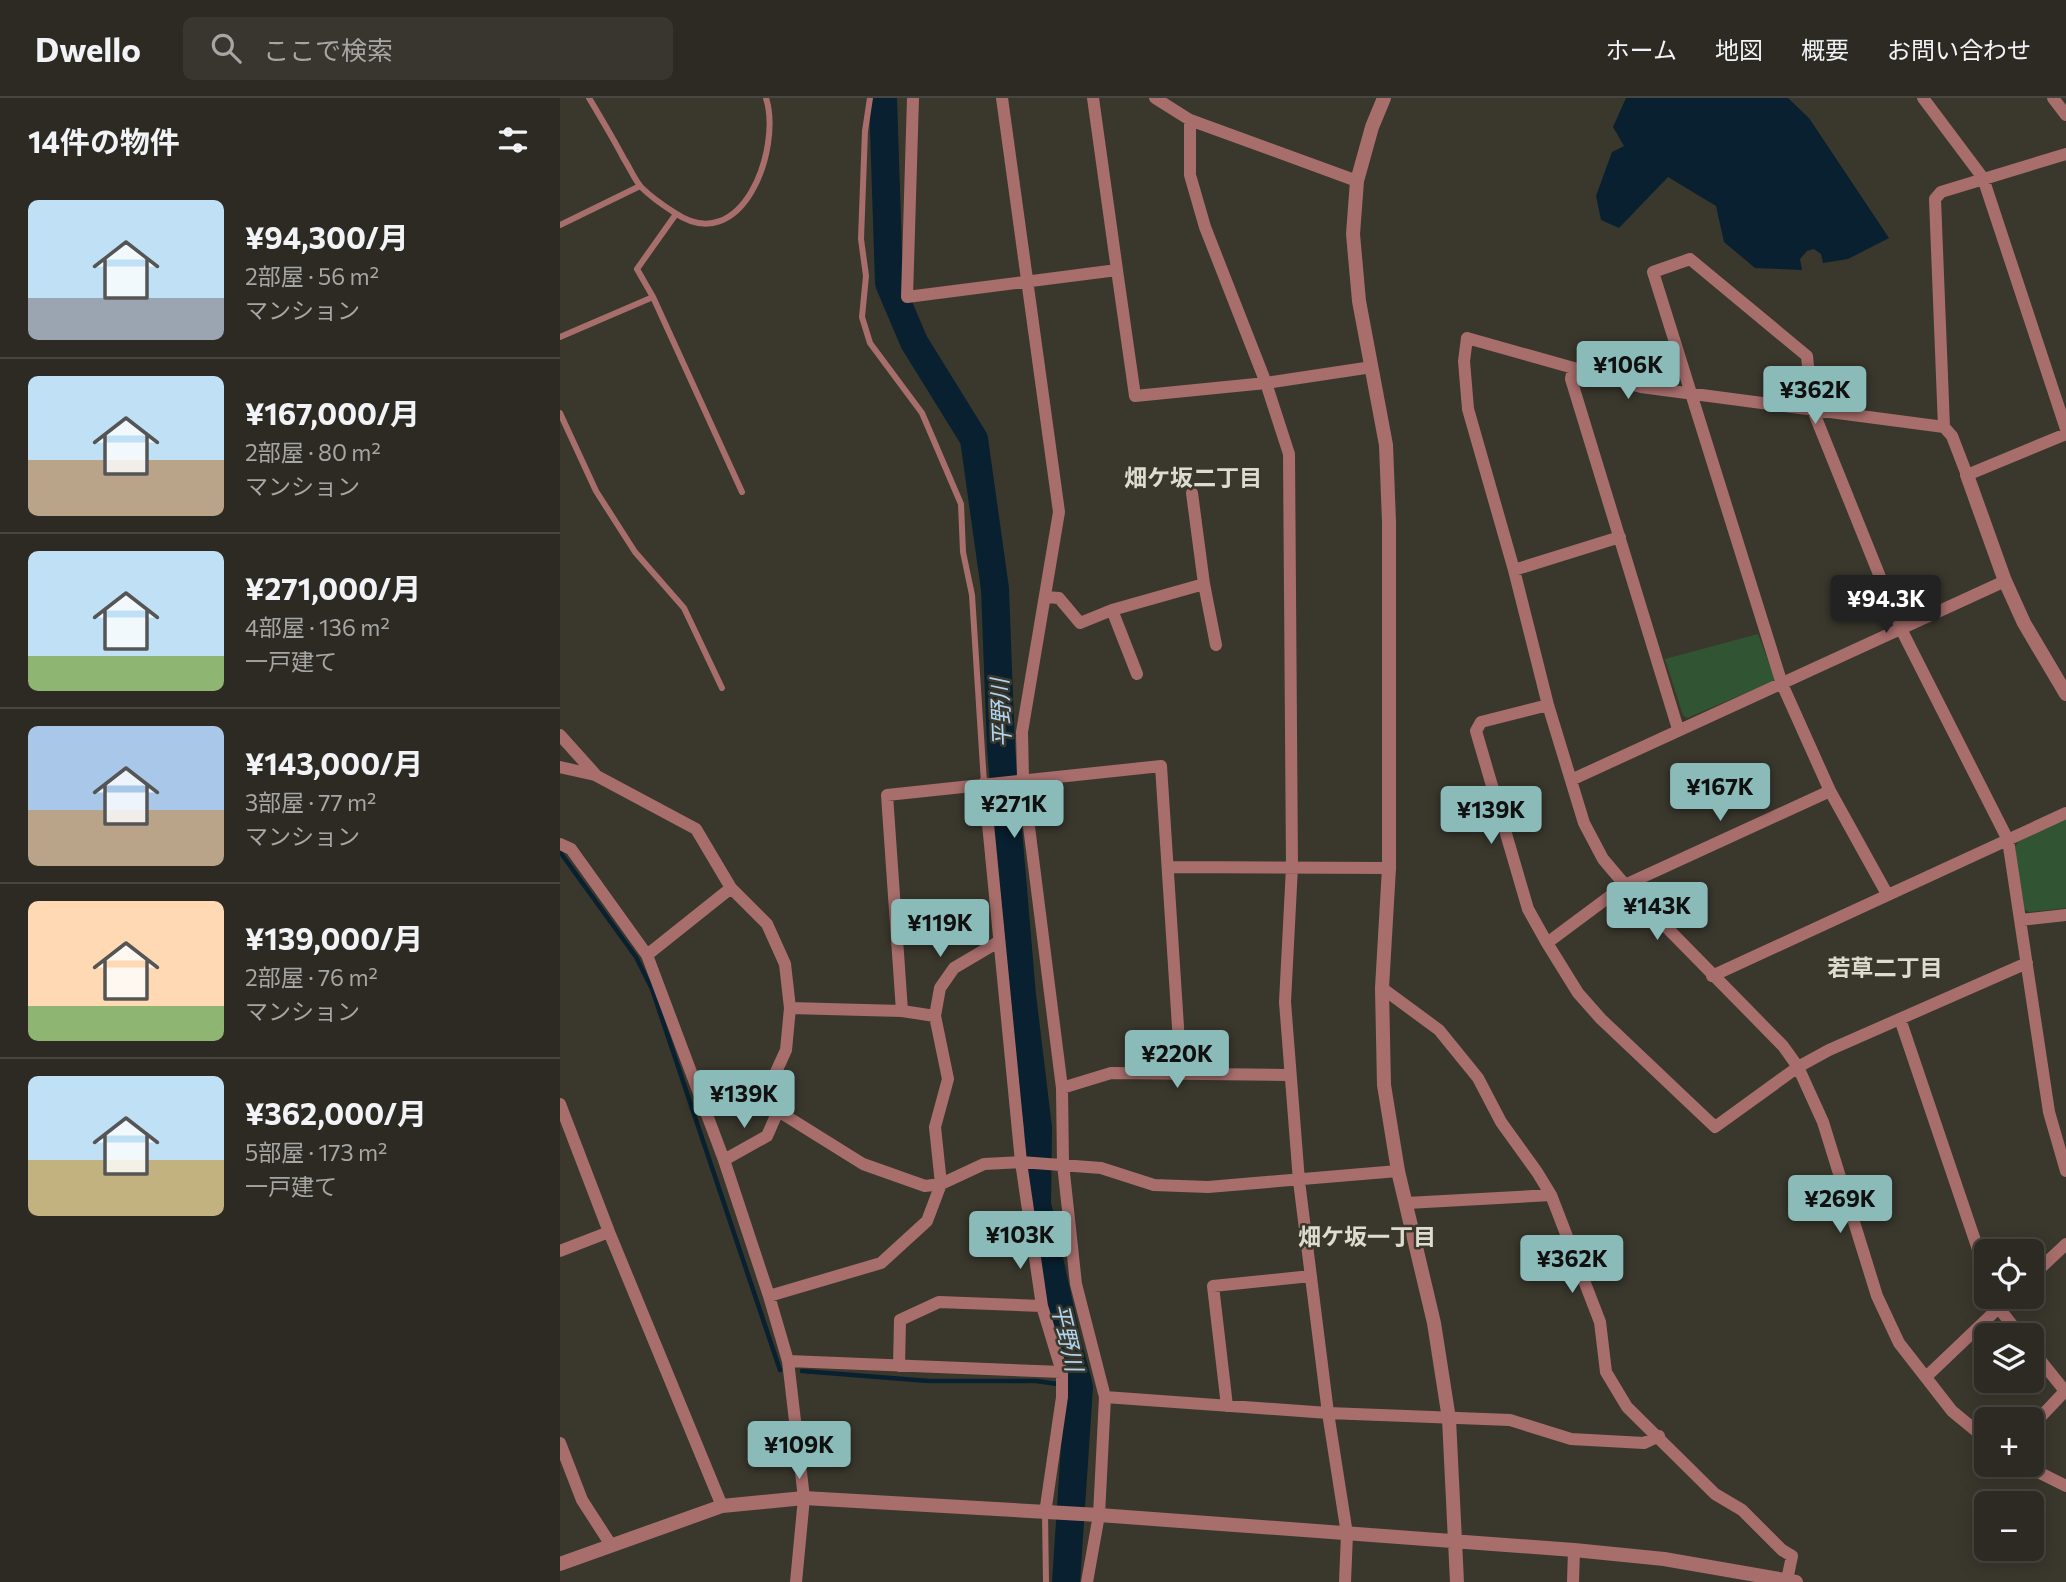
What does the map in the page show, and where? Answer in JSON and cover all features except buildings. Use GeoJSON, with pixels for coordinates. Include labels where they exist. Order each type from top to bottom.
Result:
{"type":"FeatureCollection","features":[{"type":"Feature","properties":{"kind":"street"},"geometry":{"type":"LineString","coordinates":[[913,98],[907,298],[1117,270]]}},
{"type":"Feature","properties":{"kind":"street"},"geometry":{"type":"LineString","coordinates":[[1002,98],[1059,512],[1022,732],[1023,779],[1062,1088],[1063,1164],[1076,1284],[1105,1397],[1087,1582]]}},
{"type":"Feature","properties":{"kind":"street"},"geometry":{"type":"LineString","coordinates":[[1093,98],[1135,396],[1266,383],[1372,367]]}},
{"type":"Feature","properties":{"kind":"street"},"geometry":{"type":"LineString","coordinates":[[1155,98],[1190,120],[1357,181]]}},
{"type":"Feature","properties":{"kind":"street"},"geometry":{"type":"LineString","coordinates":[[1384,98],[1372,127],[1357,181],[1354,247],[1359,301],[1386,445],[1389,522],[1389,867],[1382,988],[1384,1085],[1398,1171],[1434,1323],[1449,1419],[1457,1582]]}},
{"type":"Feature","properties":{"kind":"street"},"geometry":{"type":"LineString","coordinates":[[1923,98],[1983,178],[2066,431],[1967,475]]}},
{"type":"Feature","properties":{"kind":"street"},"geometry":{"type":"LineString","coordinates":[[2053,98],[2066,116]]}},
{"type":"Feature","properties":{"kind":"street"},"geometry":{"type":"LineString","coordinates":[[1190,120],[1190,175],[1205,227],[1266,383],[1289,454],[1292,867],[1284,1002],[1299,1181],[1328,1413],[1347,1534],[1345,1582]]}},
{"type":"Feature","properties":{"kind":"street"},"geometry":{"type":"LineString","coordinates":[[2066,154],[1941,192],[1935,200],[1944,427],[1952,436],[2005,581],[2024,624],[2066,693]]}},
{"type":"Feature","properties":{"kind":"street"},"geometry":{"type":"LineString","coordinates":[[1887,894],[1830,791],[1782,684],[1690,394],[1653,272],[1690,259],[1807,356],[1812,408],[1901,629],[2008,840],[2049,1112],[2066,1171]]}},
{"type":"Feature","properties":{"kind":"street"},"geometry":{"type":"LineString","coordinates":[[1944,427],[1641,387],[1467,338],[1464,361],[1468,409],[1514,570],[1548,705],[1584,823],[1603,859],[1625,885],[1783,1046],[1798,1067],[1823,1122],[1877,1296],[1899,1343],[1952,1411],[1974,1429]]}},
{"type":"Feature","properties":{"kind":"street"},"geometry":{"type":"LineString","coordinates":[[1573,369],[1571,379],[1678,729]]}},
{"type":"Feature","properties":{"kind":"street"},"geometry":{"type":"LineString","coordinates":[[1192,493],[1204,584],[1216,645]]}},
{"type":"Feature","properties":{"kind":"street"},"geometry":{"type":"LineString","coordinates":[[1514,570],[1620,537]]}},
{"type":"Feature","properties":{"kind":"street"},"geometry":{"type":"LineString","coordinates":[[1572,780],[2005,581]]}},
{"type":"Feature","properties":{"kind":"street"},"geometry":{"type":"LineString","coordinates":[[1045,597],[1059,598],[1080,623],[1112,610],[1204,584]]}},
{"type":"Feature","properties":{"kind":"street"},"geometry":{"type":"LineString","coordinates":[[1112,610],[1137,674]]}},
{"type":"Feature","properties":{"kind":"street"},"geometry":{"type":"LineString","coordinates":[[1548,705],[1481,722],[1476,731],[1528,909],[1578,993],[1601,1019],[1715,1127],[1798,1067],[2027,964]]}},
{"type":"Feature","properties":{"kind":"street"},"geometry":{"type":"LineString","coordinates":[[560,735],[595,775]]}},
{"type":"Feature","properties":{"kind":"street"},"geometry":{"type":"LineString","coordinates":[[560,766],[595,775],[696,829],[731,888],[767,924],[785,964],[790,1008],[786,1050],[772,1083],[778,1111],[767,1136],[724,1160]]}},
{"type":"Feature","properties":{"kind":"street"},"geometry":{"type":"LineString","coordinates":[[902,1011],[887,795],[1161,766],[1181,1073]]}},
{"type":"Feature","properties":{"kind":"street"},"geometry":{"type":"LineString","coordinates":[[984,783],[1021,1162],[1042,1306],[1062,1372],[1062,1398],[1048,1514]]}},
{"type":"Feature","properties":{"kind":"street"},"geometry":{"type":"LineString","coordinates":[[1547,943],[1625,885],[1830,791]]}},
{"type":"Feature","properties":{"kind":"street"},"geometry":{"type":"LineString","coordinates":[[1712,976],[2066,813]]}},
{"type":"Feature","properties":{"kind":"street"},"geometry":{"type":"LineString","coordinates":[[560,844],[571,849],[647,954],[724,1160],[769,1296],[788,1361],[804,1498],[796,1582]]}},
{"type":"Feature","properties":{"kind":"street"},"geometry":{"type":"LineString","coordinates":[[1169,867],[1389,867]]}},
{"type":"Feature","properties":{"kind":"street"},"geometry":{"type":"LineString","coordinates":[[647,954],[731,888]]}},
{"type":"Feature","properties":{"kind":"street"},"geometry":{"type":"LineString","coordinates":[[2021,920],[2066,915]]}},
{"type":"Feature","properties":{"kind":"street"},"geometry":{"type":"LineString","coordinates":[[769,1296],[881,1263],[927,1221],[941,1184],[935,1128],[948,1079],[935,1016],[940,988],[954,968],[998,942]]}},
{"type":"Feature","properties":{"kind":"street"},"geometry":{"type":"LineString","coordinates":[[560,1564],[722,1506],[804,1498],[1095,1515],[1574,1550],[1664,1559],[1791,1581],[1792,1556],[1782,1550],[1742,1510],[1715,1494],[1627,1407],[1606,1372],[1601,1322],[1551,1195],[1538,1172],[1501,1122],[1478,1078],[1447,1039],[1439,1030],[1382,988]]}},
{"type":"Feature","properties":{"kind":"street"},"geometry":{"type":"LineString","coordinates":[[790,1008],[902,1011],[935,1016]]}},
{"type":"Feature","properties":{"kind":"street"},"geometry":{"type":"LineString","coordinates":[[1900,1019],[1974,1239]]}},
{"type":"Feature","properties":{"kind":"street"},"geometry":{"type":"LineString","coordinates":[[1062,1088],[1111,1073],[1289,1075]]}},
{"type":"Feature","properties":{"kind":"street"},"geometry":{"type":"LineString","coordinates":[[560,1104],[609,1232],[722,1506]]}},
{"type":"Feature","properties":{"kind":"street"},"geometry":{"type":"LineString","coordinates":[[778,1111],[863,1164],[925,1186],[941,1184],[984,1164],[1021,1162],[1101,1168],[1154,1185],[1208,1187],[1398,1171]]}},
{"type":"Feature","properties":{"kind":"street"},"geometry":{"type":"LineString","coordinates":[[1407,1203],[1551,1195]]}},
{"type":"Feature","properties":{"kind":"street"},"geometry":{"type":"LineString","coordinates":[[560,1251],[609,1232]]}},
{"type":"Feature","properties":{"kind":"street"},"geometry":{"type":"LineString","coordinates":[[2044,1265],[2066,1244]]}},
{"type":"Feature","properties":{"kind":"street"},"geometry":{"type":"LineString","coordinates":[[1227,1406],[1213,1286],[1311,1276]]}},
{"type":"Feature","properties":{"kind":"street"},"geometry":{"type":"LineString","coordinates":[[899,1366],[900,1320],[939,1302],[1042,1306]]}},
{"type":"Feature","properties":{"kind":"street"},"geometry":{"type":"LineString","coordinates":[[1926,1377],[1989,1309]]}},
{"type":"Feature","properties":{"kind":"street"},"geometry":{"type":"LineString","coordinates":[[788,1361],[1062,1372]]}},
{"type":"Feature","properties":{"kind":"street"},"geometry":{"type":"LineString","coordinates":[[2044,1364],[2066,1391],[2044,1414]]}},
{"type":"Feature","properties":{"kind":"street"},"geometry":{"type":"LineString","coordinates":[[1105,1397],[1328,1413],[1510,1420],[1571,1439],[1644,1443],[1659,1436]]}},
{"type":"Feature","properties":{"kind":"street"},"geometry":{"type":"LineString","coordinates":[[560,1443],[582,1500],[611,1545]]}},
{"type":"Feature","properties":{"kind":"street"},"geometry":{"type":"LineString","coordinates":[[2044,1475],[2066,1486]]}},
{"type":"Feature","properties":{"kind":"street"},"geometry":{"type":"LineString","coordinates":[[1573,1582],[1574,1550]]}},
{"type":"Feature","properties":{"kind":"lane"},"geometry":{"type":"LineString","coordinates":[[589,98],[640,186],[676,214],[688,220],[710,223],[730,218],[749,198],[761,171],[769,138],[766,98]]}},
{"type":"Feature","properties":{"kind":"lane"},"geometry":{"type":"LineString","coordinates":[[870,98],[865,131],[861,225],[866,276],[862,317],[870,344],[922,413],[961,504],[963,552],[972,596],[984,783]]}},
{"type":"Feature","properties":{"kind":"lane"},"geometry":{"type":"LineString","coordinates":[[560,225],[640,186]]}},
{"type":"Feature","properties":{"kind":"lane"},"geometry":{"type":"LineString","coordinates":[[676,214],[637,269],[653,297],[742,492]]}},
{"type":"Feature","properties":{"kind":"lane"},"geometry":{"type":"LineString","coordinates":[[560,337],[653,297]]}},
{"type":"Feature","properties":{"kind":"lane"},"geometry":{"type":"LineString","coordinates":[[560,413],[596,491],[635,552],[684,608],[722,688]]}},
{"type":"Feature","properties":{"kind":"lane"},"geometry":{"type":"LineString","coordinates":[[1046,1582],[1048,1514]]}},
{"type":"Feature","properties":{"kind":"green space"},"geometry":{"type":"Polygon","coordinates":[[[1758,634],[1774,681],[1687,718],[1683,715],[1665,659],[1758,634]]]}},
{"type":"Feature","properties":{"kind":"green space"},"geometry":{"type":"Polygon","coordinates":[[[2066,819],[2066,908],[2029,912],[2024,909],[2015,847],[2020,839],[2066,819]]]}},
{"type":"Feature","properties":{"kind":"water"},"geometry":{"type":"Polygon","coordinates":[[[1626,98],[1788,98],[1809,118],[1889,238],[1848,259],[1823,263],[1821,254],[1814,249],[1807,251],[1800,259],[1802,270],[1755,268],[1724,242],[1716,206],[1668,177],[1619,228],[1601,220],[1596,196],[1612,152],[1624,146],[1613,127],[1626,98]]]}},
{"type":"Feature","properties":{"kind":"waterway","name":"平野川"},"geometry":{"type":"LineString","coordinates":[[883,98],[889,283],[914,342],[974,439],[995,589],[1001,748],[1022,995],[1038,1128],[1037,1204],[1079,1387],[1066,1582]]}},
{"type":"Feature","properties":{"kind":"waterway"},"geometry":{"type":"LineString","coordinates":[[560,852],[636,957],[652,989],[780,1370]]}},
{"type":"Feature","properties":{"kind":"waterway"},"geometry":{"type":"LineString","coordinates":[[802,1371],[929,1381],[1036,1381],[1079,1387]]}},
{"type":"Feature","properties":{"kind":"district","name":"畑ケ坂二丁目"},"geometry":{"type":"Point","coordinates":[1193,477]}},
{"type":"Feature","properties":{"kind":"district","name":"若草二丁目"},"geometry":{"type":"Point","coordinates":[1885,967]}},
{"type":"Feature","properties":{"kind":"district","name":"畑ケ坂一丁目"},"geometry":{"type":"Point","coordinates":[1367,1236]}}]}
